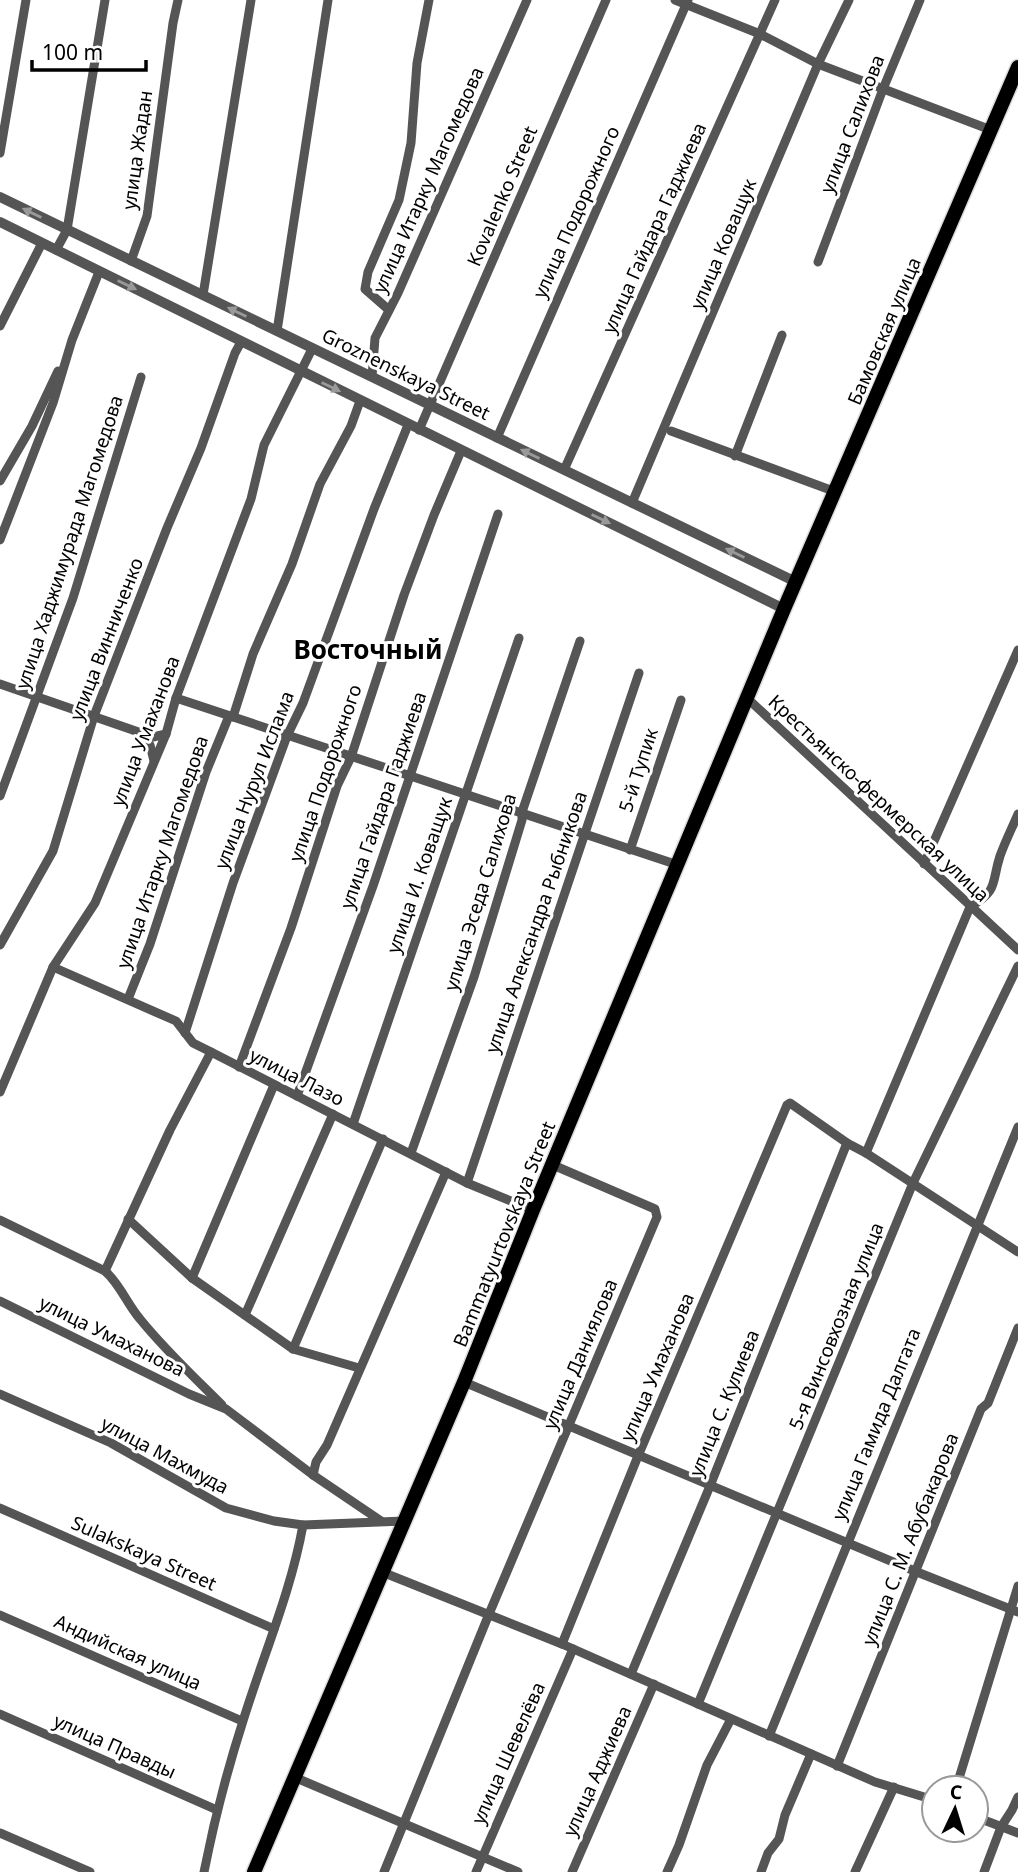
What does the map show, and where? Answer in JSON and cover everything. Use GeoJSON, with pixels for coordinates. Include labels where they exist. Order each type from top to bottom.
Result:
{"type":"FeatureCollection","features":[{"type":"Feature","properties":{"kind":"highway","name":"Бамовская улица"},"geometry":{"type":"LineString","coordinates":[[784,609],[1018,67]]}},
{"type":"Feature","properties":{"kind":"highway","name":"Bammatyurtovskaya Street"},"geometry":{"type":"LineString","coordinates":[[254,1872],[464,1382],[784,609]]}},
{"type":"Feature","properties":{"kind":"street"},"geometry":{"type":"LineString","coordinates":[[0,153],[26,0]]}},
{"type":"Feature","properties":{"kind":"street"},"geometry":{"type":"LineString","coordinates":[[57,250],[67,230],[105,0]]}},
{"type":"Feature","properties":{"kind":"street","name":"улица Жадан"},"geometry":{"type":"LineString","coordinates":[[131,261],[147,216],[178,0]]}},
{"type":"Feature","properties":{"kind":"street"},"geometry":{"type":"LineString","coordinates":[[203,296],[251,0]]}},
{"type":"Feature","properties":{"kind":"street"},"geometry":{"type":"LineString","coordinates":[[277,331],[328,0]]}},
{"type":"Feature","properties":{"kind":"street"},"geometry":{"type":"LineString","coordinates":[[389,310],[365,289],[368,272],[399,200],[411,143],[417,63],[429,0]]}},
{"type":"Feature","properties":{"kind":"street","name":"улица Итарку Магомедова"},"geometry":{"type":"LineString","coordinates":[[372,377],[375,338],[527,0]]}},
{"type":"Feature","properties":{"kind":"street","name":"Kovalenko Street"},"geometry":{"type":"LineString","coordinates":[[414,427],[430,406],[606,0]]}},
{"type":"Feature","properties":{"kind":"street"},"geometry":{"type":"LineString","coordinates":[[675,0],[687,2],[760,34],[818,64],[991,130]]}},
{"type":"Feature","properties":{"kind":"street","name":"улица Гайдара Гаджиева"},"geometry":{"type":"LineString","coordinates":[[564,470],[775,0]]}},
{"type":"Feature","properties":{"kind":"street","name":"улица Коващук"},"geometry":{"type":"LineString","coordinates":[[632,503],[818,64],[849,0]]}},
{"type":"Feature","properties":{"kind":"street","name":"улица Салихова"},"geometry":{"type":"LineString","coordinates":[[818,262],[883,89],[920,0]]}},
{"type":"Feature","properties":{"kind":"street","name":"улица Подорожного"},"geometry":{"type":"LineString","coordinates":[[497,438],[687,2]]}},
{"type":"Feature","properties":{"kind":"street","name":"Groznenskaya Street"},"geometry":{"type":"LineString","coordinates":[[0,197],[796,582]]}},
{"type":"Feature","properties":{"kind":"street"},"geometry":{"type":"LineString","coordinates":[[0,222],[784,609]]}},
{"type":"Feature","properties":{"kind":"street"},"geometry":{"type":"LineString","coordinates":[[0,326],[42,243]]}},
{"type":"Feature","properties":{"kind":"street"},"geometry":{"type":"LineString","coordinates":[[0,481],[32,426],[72,341],[99,272]]}},
{"type":"Feature","properties":{"kind":"street"},"geometry":{"type":"LineString","coordinates":[[735,456],[782,335]]}},
{"type":"Feature","properties":{"kind":"street"},"geometry":{"type":"LineString","coordinates":[[0,540],[53,404],[72,341]]}},
{"type":"Feature","properties":{"kind":"street","name":"улица Винниченко"},"geometry":{"type":"LineString","coordinates":[[0,945],[53,851],[94,716],[241,342]]}},
{"type":"Feature","properties":{"kind":"street","name":"улица Умаханова"},"geometry":{"type":"LineString","coordinates":[[0,1092],[4,1071],[53,967],[95,903],[166,734],[176,698],[251,499],[264,445],[312,349]]}},
{"type":"Feature","properties":{"kind":"street","name":"улица Хаджимурада Магомедова"},"geometry":{"type":"LineString","coordinates":[[0,796],[73,598],[141,377]]}},
{"type":"Feature","properties":{"kind":"street","name":"улица Итарку Магомедова"},"geometry":{"type":"LineString","coordinates":[[128,999],[150,944],[206,772],[292,564],[320,484],[351,426],[360,401]]}},
{"type":"Feature","properties":{"kind":"street","name":"улица Нурул Ислама"},"geometry":{"type":"LineString","coordinates":[[185,1033],[233,883],[287,736],[303,703],[370,521],[414,427]]}},
{"type":"Feature","properties":{"kind":"street"},"geometry":{"type":"LineString","coordinates":[[671,431],[836,492]]}},
{"type":"Feature","properties":{"kind":"street","name":"улица Подорожного"},"geometry":{"type":"LineString","coordinates":[[239,1067],[291,928],[337,786],[351,757],[404,595],[433,515],[461,451]]}},
{"type":"Feature","properties":{"kind":"street","name":"улица Гайдара Гаджиева"},"geometry":{"type":"LineString","coordinates":[[297,1096],[373,887],[498,514]]}},
{"type":"Feature","properties":{"kind":"street","name":"улица И. Коващук"},"geometry":{"type":"LineString","coordinates":[[353,1124],[519,638]]}},
{"type":"Feature","properties":{"kind":"street","name":"улица Эседа Салихова"},"geometry":{"type":"LineString","coordinates":[[411,1153],[474,977],[522,820],[522,812],[580,641]]}},
{"type":"Feature","properties":{"kind":"street"},"geometry":{"type":"LineString","coordinates":[[924,863],[1018,650]]}},
{"type":"Feature","properties":{"kind":"street","name":"улица Александра Рыбникова"},"geometry":{"type":"LineString","coordinates":[[467,1183],[639,673]]}},
{"type":"Feature","properties":{"kind":"street"},"geometry":{"type":"LineString","coordinates":[[0,684],[139,733],[153,737],[166,734]]}},
{"type":"Feature","properties":{"kind":"street"},"geometry":{"type":"LineString","coordinates":[[176,698],[678,865]]}},
{"type":"Feature","properties":{"kind":"street","name":"Крестьянско-фермерская улица"},"geometry":{"type":"LineString","coordinates":[[748,699],[1018,950]]}},
{"type":"Feature","properties":{"kind":"street","name":"5-й Тупик"},"geometry":{"type":"LineString","coordinates":[[630,850],[681,700]]}},
{"type":"Feature","properties":{"kind":"street"},"geometry":{"type":"LineString","coordinates":[[139,733],[150,745],[154,761]]}},
{"type":"Feature","properties":{"kind":"street"},"geometry":{"type":"LineString","coordinates":[[866,1153],[970,907],[988,897],[996,878],[999,858],[1018,814]]}},
{"type":"Feature","properties":{"kind":"street","name":"5-я Винсовхозная улица"},"geometry":{"type":"LineString","coordinates":[[698,1704],[913,1183],[1018,966]]}},
{"type":"Feature","properties":{"kind":"street","name":"улица Лазо"},"geometry":{"type":"LineString","coordinates":[[53,967],[176,1021],[193,1043],[467,1183],[533,1210]]}},
{"type":"Feature","properties":{"kind":"street"},"geometry":{"type":"LineString","coordinates":[[105,1271],[170,1130],[211,1052]]}},
{"type":"Feature","properties":{"kind":"street"},"geometry":{"type":"LineString","coordinates":[[192,1278],[274,1085]]}},
{"type":"Feature","properties":{"kind":"street","name":"улица Умаханова"},"geometry":{"type":"LineString","coordinates":[[562,1644],[638,1456],[787,1105],[790,1103],[847,1143]]}},
{"type":"Feature","properties":{"kind":"street"},"geometry":{"type":"LineString","coordinates":[[245,1315],[333,1114]]}},
{"type":"Feature","properties":{"kind":"street","name":"улица Гамида Далгата"},"geometry":{"type":"LineString","coordinates":[[769,1736],[1018,1127]]}},
{"type":"Feature","properties":{"kind":"street"},"geometry":{"type":"LineString","coordinates":[[293,1349],[383,1139]]}},
{"type":"Feature","properties":{"kind":"street"},"geometry":{"type":"LineString","coordinates":[[847,1143],[1017,1250]]}},
{"type":"Feature","properties":{"kind":"street","name":"улица С. Кулиева"},"geometry":{"type":"LineString","coordinates":[[631,1674],[710,1486],[847,1143]]}},
{"type":"Feature","properties":{"kind":"street","name":"улица Даниялова"},"geometry":{"type":"LineString","coordinates":[[384,1872],[489,1614],[657,1217],[655,1209],[553,1165]]}},
{"type":"Feature","properties":{"kind":"street"},"geometry":{"type":"LineString","coordinates":[[313,1475],[316,1462],[327,1445],[446,1172]]}},
{"type":"Feature","properties":{"kind":"street"},"geometry":{"type":"LineString","coordinates":[[128,1219],[192,1278],[293,1349],[359,1368]]}},
{"type":"Feature","properties":{"kind":"street"},"geometry":{"type":"LineString","coordinates":[[0,1220],[105,1271],[163,1346],[226,1409]]}},
{"type":"Feature","properties":{"kind":"street","name":"улица Умаханова"},"geometry":{"type":"LineString","coordinates":[[0,1301],[189,1394],[226,1409],[313,1475],[381,1521]]}},
{"type":"Feature","properties":{"kind":"street","name":"улица С. М. Абубакарова"},"geometry":{"type":"LineString","coordinates":[[837,1766],[981,1409],[988,1403],[1018,1328]]}},
{"type":"Feature","properties":{"kind":"street"},"geometry":{"type":"LineString","coordinates":[[464,1382],[1014,1611]]}},
{"type":"Feature","properties":{"kind":"street","name":"улица Махмуда"},"geometry":{"type":"LineString","coordinates":[[0,1394],[111,1443],[226,1508],[274,1521],[303,1525],[404,1521]]}},
{"type":"Feature","properties":{"kind":"street","name":"Sulakskaya Street"},"geometry":{"type":"LineString","coordinates":[[0,1508],[274,1629]]}},
{"type":"Feature","properties":{"kind":"street"},"geometry":{"type":"LineString","coordinates":[[204,1872],[216,1810],[274,1629],[303,1525]]}},
{"type":"Feature","properties":{"kind":"street"},"geometry":{"type":"LineString","coordinates":[[382,1572],[562,1644],[874,1782],[920,1795]]}},
{"type":"Feature","properties":{"kind":"street"},"geometry":{"type":"LineString","coordinates":[[961,1774],[1014,1611],[1018,1586]]}},
{"type":"Feature","properties":{"kind":"street","name":"Андийская улица"},"geometry":{"type":"LineString","coordinates":[[0,1615],[243,1721]]}},
{"type":"Feature","properties":{"kind":"street","name":"улица Шевелёва"},"geometry":{"type":"LineString","coordinates":[[476,1872],[573,1649]]}},
{"type":"Feature","properties":{"kind":"street","name":"улица Аджиева"},"geometry":{"type":"LineString","coordinates":[[572,1872],[654,1684]]}},
{"type":"Feature","properties":{"kind":"street","name":"улица Правды"},"geometry":{"type":"LineString","coordinates":[[0,1714],[216,1810]]}},
{"type":"Feature","properties":{"kind":"street"},"geometry":{"type":"LineString","coordinates":[[667,1872],[707,1765],[731,1719]]}},
{"type":"Feature","properties":{"kind":"street"},"geometry":{"type":"LineString","coordinates":[[761,1872],[768,1853],[779,1839],[785,1815],[811,1754]]}},
{"type":"Feature","properties":{"kind":"street"},"geometry":{"type":"LineString","coordinates":[[294,1777],[519,1872]]}},
{"type":"Feature","properties":{"kind":"street"},"geometry":{"type":"LineString","coordinates":[[855,1872],[894,1787]]}},
{"type":"Feature","properties":{"kind":"street"},"geometry":{"type":"LineString","coordinates":[[984,1872],[1001,1826],[1018,1797]]}},
{"type":"Feature","properties":{"kind":"street"},"geometry":{"type":"LineString","coordinates":[[990,1822],[1018,1833]]}},
{"type":"Feature","properties":{"kind":"street"},"geometry":{"type":"LineString","coordinates":[[0,1833],[90,1872]]}},
{"type":"Feature","properties":{"kind":"district","name":"Восточный"},"geometry":{"type":"Point","coordinates":[368,650]}}]}
